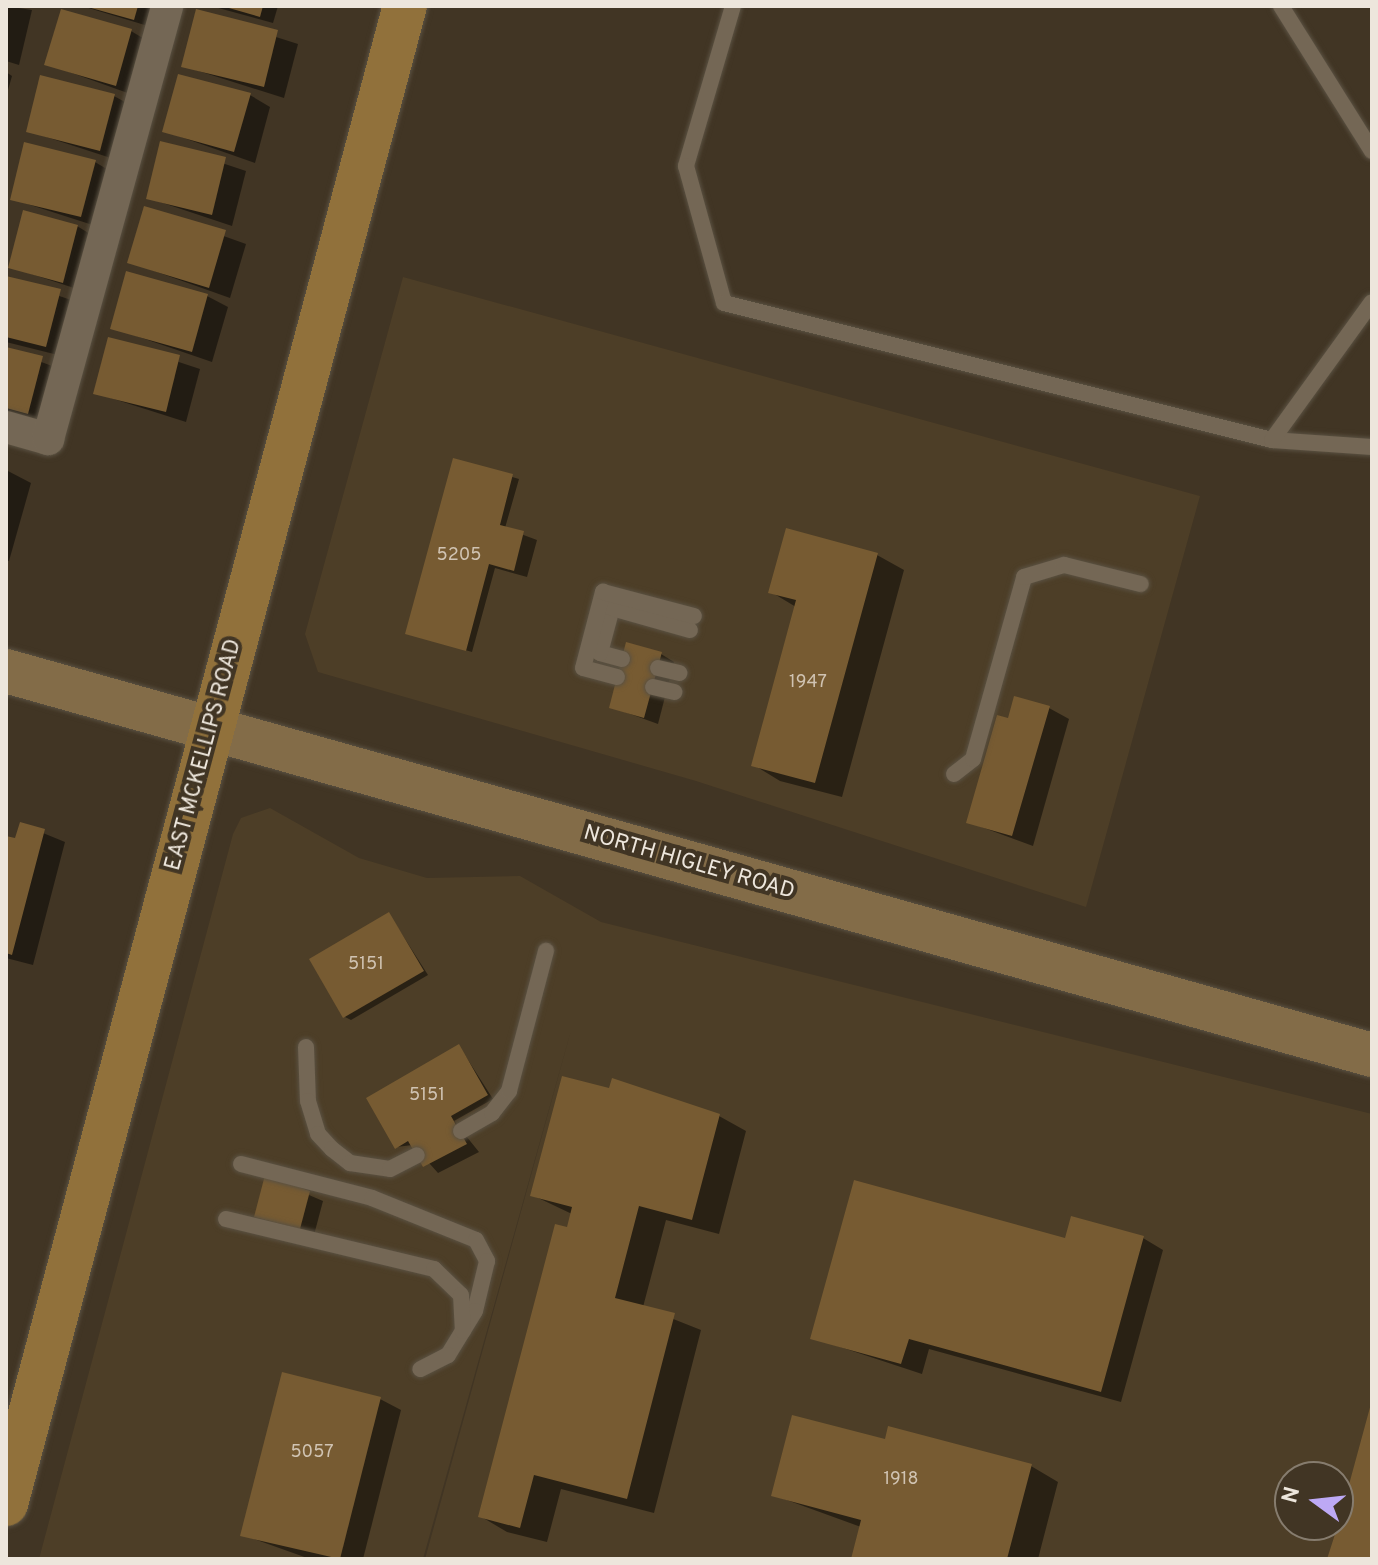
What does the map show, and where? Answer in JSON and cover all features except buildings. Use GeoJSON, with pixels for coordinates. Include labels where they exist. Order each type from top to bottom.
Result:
{"type":"FeatureCollection","features":[{"type":"Feature","properties":{"kind":"main road","name":"EAST MCKELLIPS ROAD"},"geometry":{"type":"LineString","coordinates":[[6,1504],[405,6]]}},
{"type":"Feature","properties":{"kind":"main road","name":"NORTH HIGLEY ROAD"},"geometry":{"type":"LineString","coordinates":[[6,671],[1372,1055]]}},
{"type":"Feature","properties":{"kind":"street"},"geometry":{"type":"LineString","coordinates":[[6,427],[48,439],[167,6]]}},
{"type":"Feature","properties":{"kind":"lane"},"geometry":{"type":"LineString","coordinates":[[733,6],[686,166],[724,303],[1272,440],[1372,447]]}},
{"type":"Feature","properties":{"kind":"lane"},"geometry":{"type":"LineString","coordinates":[[1281,6],[1372,151]]}},
{"type":"Feature","properties":{"kind":"lane"},"geometry":{"type":"LineString","coordinates":[[1272,440],[1372,302]]}},
{"type":"Feature","properties":{"kind":"lane"},"geometry":{"type":"LineString","coordinates":[[954,774],[973,759],[1024,577],[1064,565],[1141,584]]}},
{"type":"Feature","properties":{"kind":"lane"},"geometry":{"type":"LineString","coordinates":[[617,677],[583,668],[603,592],[692,623],[612,608],[600,653],[622,659]]}},
{"type":"Feature","properties":{"kind":"lane"},"geometry":{"type":"LineString","coordinates":[[658,668],[679,673]]}},
{"type":"Feature","properties":{"kind":"lane"},"geometry":{"type":"LineString","coordinates":[[653,687],[674,692]]}},
{"type":"Feature","properties":{"kind":"lane"},"geometry":{"type":"LineString","coordinates":[[461,1131],[492,1113],[509,1091],[546,951]]}},
{"type":"Feature","properties":{"kind":"lane"},"geometry":{"type":"LineString","coordinates":[[306,1047],[308,1101],[318,1134],[332,1149],[350,1163],[390,1169],[417,1155]]}},
{"type":"Feature","properties":{"kind":"lane"},"geometry":{"type":"LineString","coordinates":[[241,1164],[372,1198],[476,1240],[487,1261],[485,1283],[448,1355],[420,1369]]}},
{"type":"Feature","properties":{"kind":"lane"},"geometry":{"type":"LineString","coordinates":[[226,1219],[434,1269],[461,1295],[463,1331]]}},
{"type":"Feature","properties":{"kind":"shaded area"},"geometry":{"type":"Polygon","coordinates":[[[403,277],[1200,496],[1086,907],[696,781],[318,672],[305,634],[403,277]]]}},
{"type":"Feature","properties":{"kind":"shaded area"},"geometry":{"type":"Polygon","coordinates":[[[270,808],[359,858],[427,878],[520,876],[601,922],[1372,1114],[1372,1559],[425,1559],[572,1027],[423,1559],[39,1559],[233,834],[241,818],[270,808]]]}}]}
